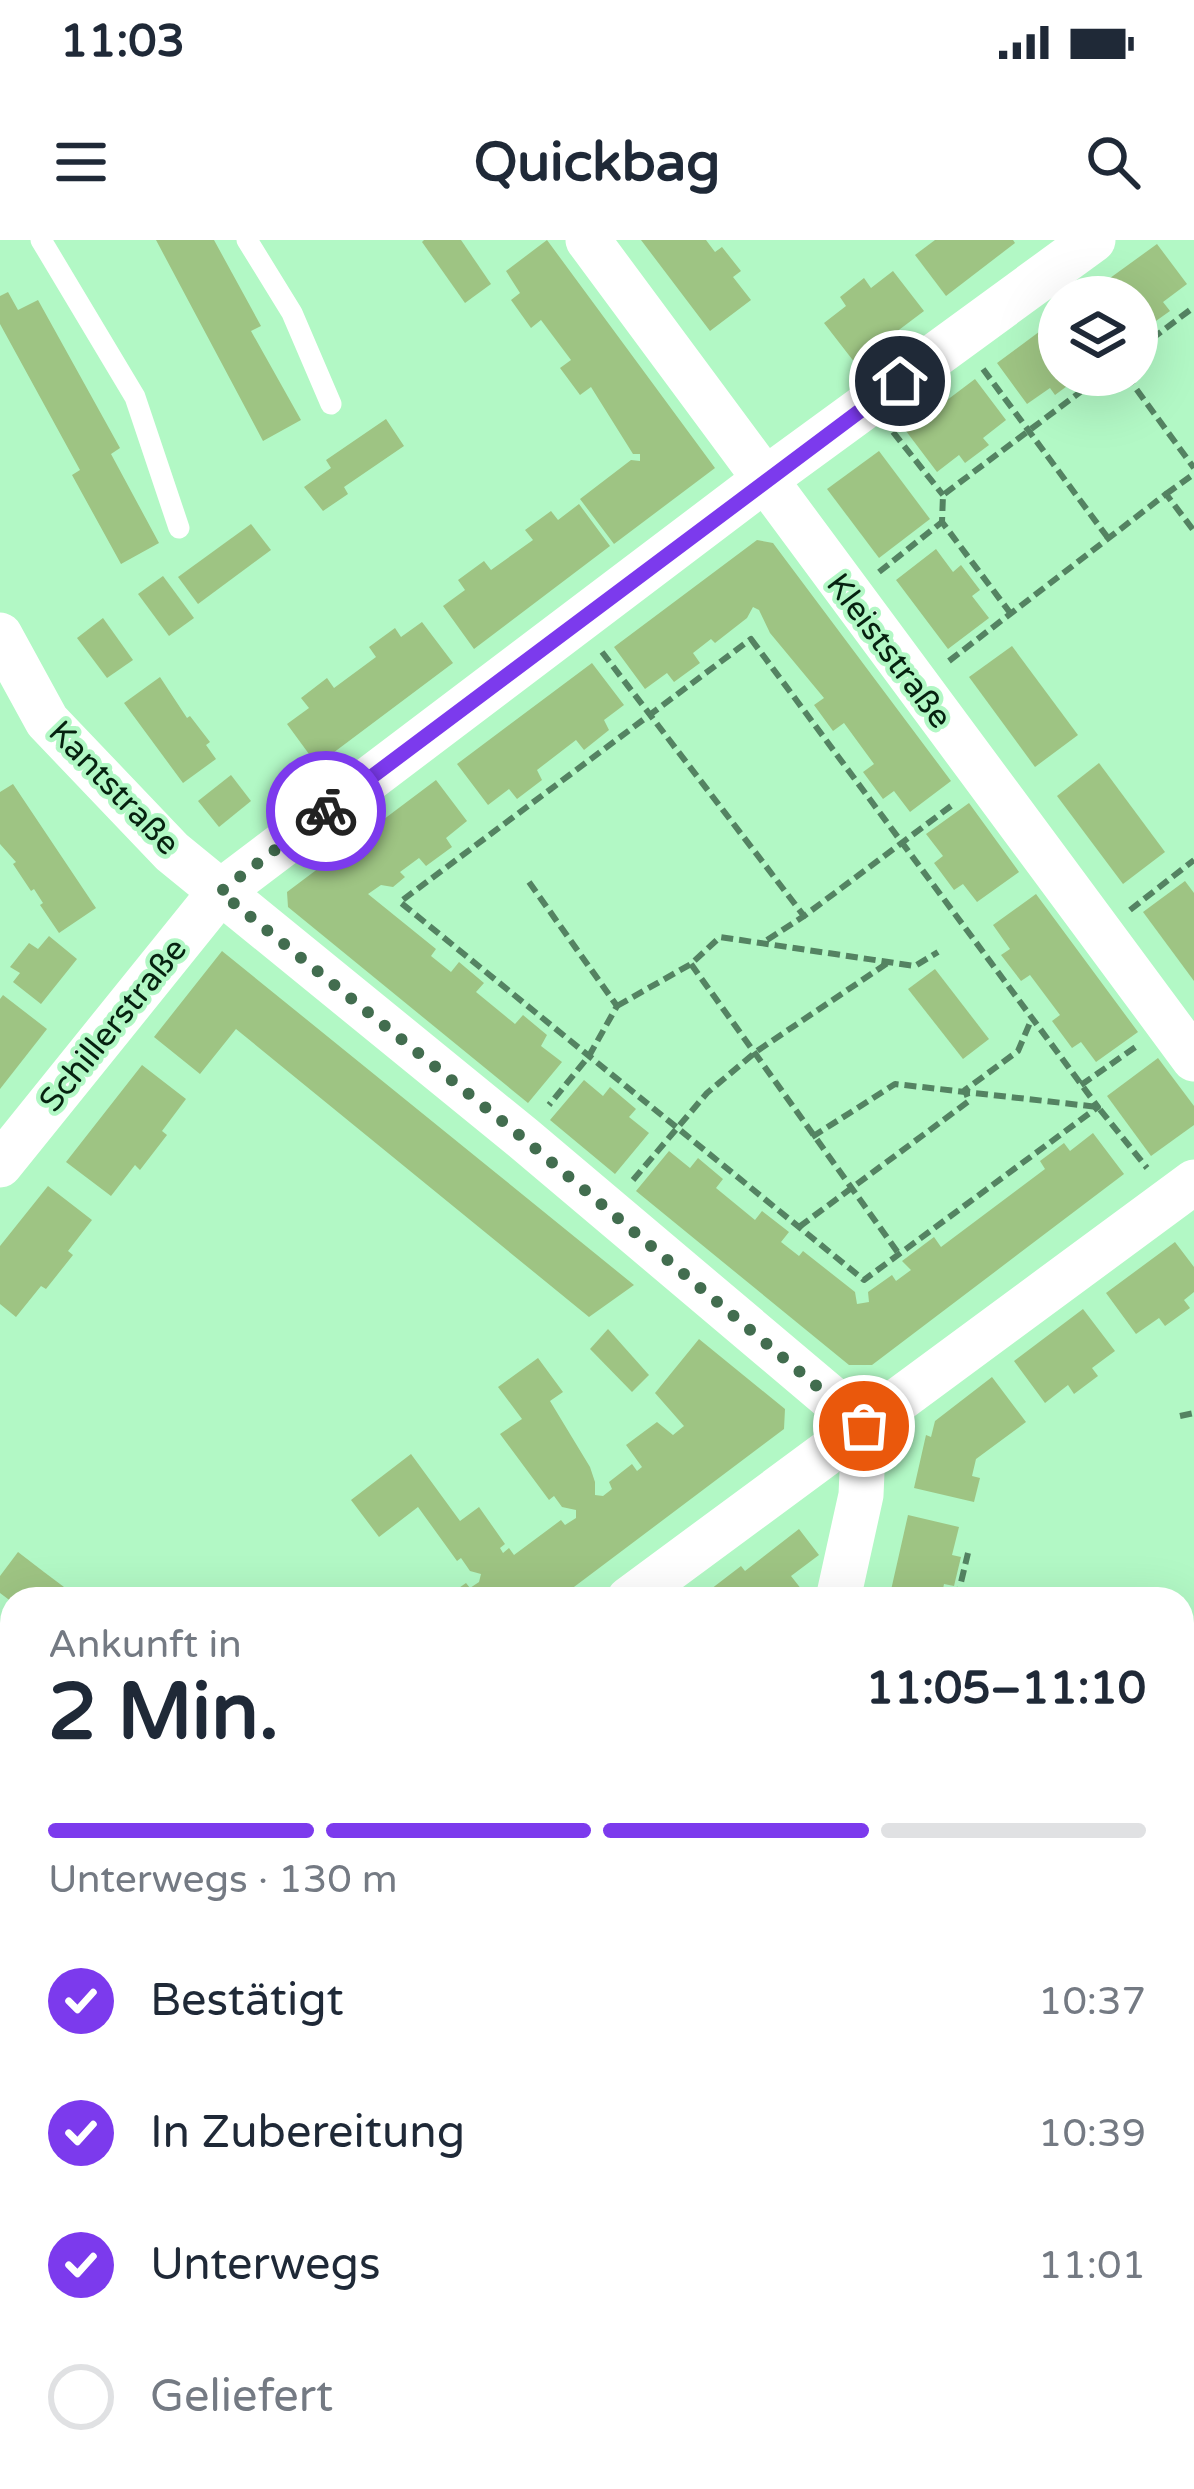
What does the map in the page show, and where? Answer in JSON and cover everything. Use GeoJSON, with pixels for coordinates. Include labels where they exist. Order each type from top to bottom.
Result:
{"type":"FeatureCollection","features":[{"type":"Feature","properties":{"kind":"street","name":"Kleiststraße"},"geometry":{"type":"LineString","coordinates":[[588,240],[1180,1043]]}},
{"type":"Feature","properties":{"kind":"street","name":"Schillerstraße"},"geometry":{"type":"LineString","coordinates":[[0,1165],[220,892],[763,481],[1093,240]]}},
{"type":"Feature","properties":{"kind":"street","name":"Kantstraße"},"geometry":{"type":"LineString","coordinates":[[0,635],[47,721],[172,852],[523,1138],[864,1426]]}},
{"type":"Feature","properties":{"kind":"street"},"geometry":{"type":"LineString","coordinates":[[645,1587],[1183,1191]]}},
{"type":"Feature","properties":{"kind":"street"},"geometry":{"type":"LineString","coordinates":[[841,1587],[861,1495],[864,1426]]}},
{"type":"Feature","properties":{"kind":"lane"},"geometry":{"type":"LineString","coordinates":[[41,240],[136,397],[179,528]]}},
{"type":"Feature","properties":{"kind":"lane"},"geometry":{"type":"LineString","coordinates":[[247,240],[292,313],[331,404]]}},
{"type":"Feature","properties":{"kind":"path"},"geometry":{"type":"LineString","coordinates":[[1158,334],[1194,307]]}},
{"type":"Feature","properties":{"kind":"path"},"geometry":{"type":"LineString","coordinates":[[960,337],[1108,538]]}},
{"type":"Feature","properties":{"kind":"path"},"geometry":{"type":"LineString","coordinates":[[943,495],[1075,396]]}},
{"type":"Feature","properties":{"kind":"path"},"geometry":{"type":"LineString","coordinates":[[915,687],[1194,471],[1141,396]]}},
{"type":"Feature","properties":{"kind":"path"},"geometry":{"type":"LineString","coordinates":[[870,403],[943,495],[942,522],[1010,614]]}},
{"type":"Feature","properties":{"kind":"path"},"geometry":{"type":"LineString","coordinates":[[1166,494],[1194,531]]}},
{"type":"Feature","properties":{"kind":"path"},"geometry":{"type":"LineString","coordinates":[[849,597],[942,522]]}},
{"type":"Feature","properties":{"kind":"path"},"geometry":{"type":"LineString","coordinates":[[578,620],[804,916]]}},
{"type":"Feature","properties":{"kind":"path"},"geometry":{"type":"LineString","coordinates":[[1098,1107],[864,1280],[400,902],[751,639],[1098,1107],[1183,1191]]}},
{"type":"Feature","properties":{"kind":"path"},"geometry":{"type":"LineString","coordinates":[[764,942],[985,781]]}},
{"type":"Feature","properties":{"kind":"path"},"geometry":{"type":"LineString","coordinates":[[1099,934],[1193,864]]}},
{"type":"Feature","properties":{"kind":"path"},"geometry":{"type":"LineString","coordinates":[[529,882],[617,1006]]}},
{"type":"Feature","properties":{"kind":"path"},"geometry":{"type":"LineString","coordinates":[[523,1138],[589,1056],[617,1006],[691,964],[720,937],[915,966],[938,952]]}},
{"type":"Feature","properties":{"kind":"path"},"geometry":{"type":"LineString","coordinates":[[608,1210],[707,1093],[757,1052],[889,962]]}},
{"type":"Feature","properties":{"kind":"path"},"geometry":{"type":"LineString","coordinates":[[691,964],[899,1255]]}},
{"type":"Feature","properties":{"kind":"path"},"geometry":{"type":"LineString","coordinates":[[965,1090],[1018,1052],[1032,1018]]}},
{"type":"Feature","properties":{"kind":"path"},"geometry":{"type":"LineString","coordinates":[[1081,1085],[1180,1043]]}},
{"type":"Feature","properties":{"kind":"path"},"geometry":{"type":"LineString","coordinates":[[812,1137],[895,1084],[1098,1107]]}},
{"type":"Feature","properties":{"kind":"path"},"geometry":{"type":"LineString","coordinates":[[799,1227],[969,1101],[965,1090]]}},
{"type":"Feature","properties":{"kind":"path"},"geometry":{"type":"LineString","coordinates":[[1180,1416],[1194,1413]]}},
{"type":"Feature","properties":{"kind":"path"},"geometry":{"type":"LineString","coordinates":[[960,1587],[968,1553]]}},
{"type":"Feature","properties":{"kind":"building"},"geometry":{"type":"Polygon","coordinates":[[[156,240],[214,240],[261,326],[251,331],[301,420],[263,441],[156,240]]]}},
{"type":"Feature","properties":{"kind":"building"},"geometry":{"type":"Polygon","coordinates":[[[424,240],[461,240],[491,284],[465,303],[424,240]]]}},
{"type":"Feature","properties":{"kind":"building"},"geometry":{"type":"Polygon","coordinates":[[[547,240],[715,468],[614,544],[580,499],[631,460],[640,461],[640,454],[633,454],[591,387],[580,395],[560,368],[571,360],[541,320],[531,328],[511,300],[520,293],[506,271],[547,240]]]}},
{"type":"Feature","properties":{"kind":"building"},"geometry":{"type":"Polygon","coordinates":[[[641,240],[706,240],[715,252],[722,247],[741,271],[733,277],[751,300],[710,331],[641,240]]]}},
{"type":"Feature","properties":{"kind":"building"},"geometry":{"type":"Polygon","coordinates":[[[935,240],[1015,243],[946,296],[915,255],[935,240]]]}},
{"type":"Feature","properties":{"kind":"building"},"geometry":{"type":"Polygon","coordinates":[[[1157,244],[1187,284],[1163,302],[1170,311],[1158,320],[1158,276],[1113,276],[1157,244]]]}},
{"type":"Feature","properties":{"kind":"building"},"geometry":{"type":"Polygon","coordinates":[[[893,271],[924,311],[855,363],[824,323],[846,306],[840,297],[864,278],[871,288],[893,271]]]}},
{"type":"Feature","properties":{"kind":"building"},"geometry":{"type":"Polygon","coordinates":[[[8,292],[18,310],[38,300],[120,448],[111,454],[159,543],[121,564],[72,475],[80,470],[0,324],[0,296],[8,292]]]}},
{"type":"Feature","properties":{"kind":"building"},"geometry":{"type":"Polygon","coordinates":[[[1038,333],[1038,396],[1027,404],[997,363],[1038,333]]]}},
{"type":"Feature","properties":{"kind":"building"},"geometry":{"type":"Polygon","coordinates":[[[975,379],[1006,420],[983,438],[989,445],[965,463],[959,455],[937,472],[906,431],[975,379]]]}},
{"type":"Feature","properties":{"kind":"building"},"geometry":{"type":"Polygon","coordinates":[[[386,419],[404,446],[344,487],[348,494],[323,511],[304,487],[331,468],[326,460],[386,419]]]}},
{"type":"Feature","properties":{"kind":"building"},"geometry":{"type":"Polygon","coordinates":[[[879,451],[930,519],[879,558],[827,489],[879,451]]]}},
{"type":"Feature","properties":{"kind":"building"},"geometry":{"type":"Polygon","coordinates":[[[579,504],[610,546],[474,649],[443,606],[465,590],[458,580],[484,561],[491,570],[533,540],[525,530],[551,511],[558,520],[579,504]]]}},
{"type":"Feature","properties":{"kind":"building"},"geometry":{"type":"Polygon","coordinates":[[[251,524],[271,550],[198,604],[178,577],[251,524]]]}},
{"type":"Feature","properties":{"kind":"building"},"geometry":{"type":"Polygon","coordinates":[[[757,540],[773,543],[951,781],[910,812],[894,791],[883,799],[863,772],[874,764],[844,723],[833,731],[814,705],[824,698],[770,633],[759,610],[753,607],[747,618],[715,643],[711,639],[693,653],[700,663],[674,682],[667,673],[645,689],[614,647],[757,540]]]}},
{"type":"Feature","properties":{"kind":"building"},"geometry":{"type":"Polygon","coordinates":[[[936,549],[953,572],[961,565],[980,590],[972,596],[989,618],[948,649],[896,580],[936,549]]]}},
{"type":"Feature","properties":{"kind":"building"},"geometry":{"type":"Polygon","coordinates":[[[163,576],[194,618],[169,636],[138,594],[163,576]]]}},
{"type":"Feature","properties":{"kind":"building"},"geometry":{"type":"Polygon","coordinates":[[[103,618],[133,660],[107,678],[77,638],[103,618]]]}},
{"type":"Feature","properties":{"kind":"building"},"geometry":{"type":"Polygon","coordinates":[[[422,622],[453,663],[317,765],[287,724],[309,708],[301,698],[327,678],[334,688],[376,657],[369,647],[395,628],[401,637],[422,622]]]}},
{"type":"Feature","properties":{"kind":"building"},"geometry":{"type":"Polygon","coordinates":[[[1012,646],[1078,735],[1035,767],[969,677],[1012,646]]]}},
{"type":"Feature","properties":{"kind":"building"},"geometry":{"type":"Polygon","coordinates":[[[592,663],[624,705],[604,720],[609,730],[584,750],[576,740],[537,770],[542,780],[517,799],[509,789],[488,805],[457,764],[592,663]]]}},
{"type":"Feature","properties":{"kind":"building"},"geometry":{"type":"Polygon","coordinates":[[[160,677],[210,742],[206,745],[216,759],[183,783],[124,703],[160,677]]]}},
{"type":"Feature","properties":{"kind":"building"},"geometry":{"type":"Polygon","coordinates":[[[1099,763],[1165,852],[1123,884],[1057,796],[1099,763]]]}},
{"type":"Feature","properties":{"kind":"building"},"geometry":{"type":"Polygon","coordinates":[[[231,775],[251,801],[219,827],[198,801],[231,775]]]}},
{"type":"Feature","properties":{"kind":"building"},"geometry":{"type":"Polygon","coordinates":[[[436,780],[467,821],[446,838],[452,847],[426,866],[419,858],[400,872],[405,877],[393,887],[381,885],[368,894],[436,949],[431,956],[451,972],[459,962],[484,983],[476,992],[515,1024],[523,1015],[547,1035],[541,1046],[562,1062],[528,1103],[288,907],[287,892],[436,780]]]}},
{"type":"Feature","properties":{"kind":"building"},"geometry":{"type":"Polygon","coordinates":[[[13,784],[96,908],[59,933],[0,844],[0,792],[13,784]]]}},
{"type":"Feature","properties":{"kind":"building"},"geometry":{"type":"Polygon","coordinates":[[[969,803],[1019,872],[977,902],[963,884],[954,890],[934,863],[943,856],[926,834],[969,803]]]}},
{"type":"Feature","properties":{"kind":"building"},"geometry":{"type":"Polygon","coordinates":[[[1185,881],[1194,893],[1194,981],[1143,912],[1185,881]]]}},
{"type":"Feature","properties":{"kind":"building"},"geometry":{"type":"Polygon","coordinates":[[[1036,894],[1138,1032],[1096,1062],[1081,1042],[1072,1048],[1052,1021],[1060,1015],[1030,975],[1021,981],[1001,955],[1010,949],[993,925],[1036,894]]]}},
{"type":"Feature","properties":{"kind":"building"},"geometry":{"type":"Polygon","coordinates":[[[49,936],[77,959],[41,1004],[13,982],[20,973],[10,967],[29,943],[38,949],[49,936]]]}},
{"type":"Feature","properties":{"kind":"building"},"geometry":{"type":"Polygon","coordinates":[[[222,951],[634,1285],[589,1317],[236,1029],[200,1074],[154,1037],[222,951]]]}},
{"type":"Feature","properties":{"kind":"building"},"geometry":{"type":"Polygon","coordinates":[[[935,969],[989,1039],[963,1059],[908,989],[935,969]]]}},
{"type":"Feature","properties":{"kind":"building"},"geometry":{"type":"Polygon","coordinates":[[[3,995],[47,1029],[0,1089],[0,999],[3,995]]]}},
{"type":"Feature","properties":{"kind":"building"},"geometry":{"type":"Polygon","coordinates":[[[1158,1058],[1194,1106],[1194,1125],[1151,1156],[1107,1096],[1158,1058]]]}},
{"type":"Feature","properties":{"kind":"building"},"geometry":{"type":"Polygon","coordinates":[[[142,1065],[186,1099],[162,1131],[167,1135],[140,1170],[135,1165],[111,1196],[66,1162],[142,1065]]]}},
{"type":"Feature","properties":{"kind":"building"},"geometry":{"type":"Polygon","coordinates":[[[584,1080],[603,1096],[610,1087],[636,1109],[629,1117],[649,1133],[615,1174],[550,1120],[584,1080]]]}},
{"type":"Feature","properties":{"kind":"building"},"geometry":{"type":"Polygon","coordinates":[[[1093,1133],[1124,1174],[872,1365],[849,1365],[636,1191],[669,1151],[690,1168],[698,1158],[723,1179],[716,1188],[755,1220],[762,1211],[789,1232],[781,1242],[799,1256],[803,1251],[855,1292],[857,1304],[869,1302],[868,1292],[892,1275],[896,1281],[911,1270],[902,1261],[934,1237],[941,1247],[1045,1169],[1040,1161],[1064,1143],[1070,1151],[1093,1133]]]}},
{"type":"Feature","properties":{"kind":"building"},"geometry":{"type":"Polygon","coordinates":[[[48,1186],[92,1220],[68,1251],[73,1255],[16,1317],[0,1304],[0,1246],[48,1186]]]}},
{"type":"Feature","properties":{"kind":"building"},"geometry":{"type":"Polygon","coordinates":[[[1175,1242],[1194,1267],[1194,1292],[1184,1300],[1190,1308],[1165,1326],[1159,1318],[1136,1334],[1106,1293],[1175,1242]]]}},
{"type":"Feature","properties":{"kind":"building"},"geometry":{"type":"Polygon","coordinates":[[[1083,1309],[1115,1351],[1092,1368],[1098,1376],[1074,1394],[1068,1385],[1045,1403],[1014,1361],[1083,1309]]]}},
{"type":"Feature","properties":{"kind":"building"},"geometry":{"type":"Polygon","coordinates":[[[608,1329],[649,1375],[632,1392],[590,1349],[608,1329]]]}},
{"type":"Feature","properties":{"kind":"building"},"geometry":{"type":"Polygon","coordinates":[[[699,1339],[785,1409],[784,1429],[574,1587],[472,1587],[481,1574],[470,1571],[461,1558],[457,1561],[418,1507],[379,1537],[351,1500],[411,1454],[460,1521],[479,1507],[505,1544],[500,1548],[503,1553],[509,1548],[514,1555],[561,1520],[565,1525],[576,1518],[576,1510],[562,1507],[554,1496],[549,1500],[500,1434],[522,1419],[498,1387],[538,1358],[563,1392],[550,1401],[590,1467],[595,1495],[603,1496],[612,1489],[609,1482],[632,1464],[637,1471],[642,1467],[626,1445],[657,1422],[673,1435],[684,1426],[655,1393],[699,1339]]]}},
{"type":"Feature","properties":{"kind":"building"},"geometry":{"type":"Polygon","coordinates":[[[992,1377],[1026,1422],[976,1459],[972,1476],[980,1478],[974,1502],[914,1488],[926,1435],[931,1437],[935,1421],[992,1377]]]}},
{"type":"Feature","properties":{"kind":"building"},"geometry":{"type":"Polygon","coordinates":[[[908,1515],[959,1527],[952,1555],[961,1557],[954,1586],[892,1587],[908,1515]]]}},
{"type":"Feature","properties":{"kind":"building"},"geometry":{"type":"Polygon","coordinates":[[[799,1529],[819,1555],[791,1576],[800,1587],[714,1587],[741,1566],[745,1571],[799,1529]]]}},
{"type":"Feature","properties":{"kind":"building"},"geometry":{"type":"Polygon","coordinates":[[[18,1552],[64,1587],[0,1587],[0,1576],[18,1552]]]}},
{"type":"Feature","properties":{"kind":"way so far"},"geometry":{"type":"LineString","coordinates":[[326,811],[220,892],[523,1138],[864,1426]]}},
{"type":"Feature","properties":{"kind":"route"},"geometry":{"type":"LineString","coordinates":[[326,811],[900,381]]}}]}
